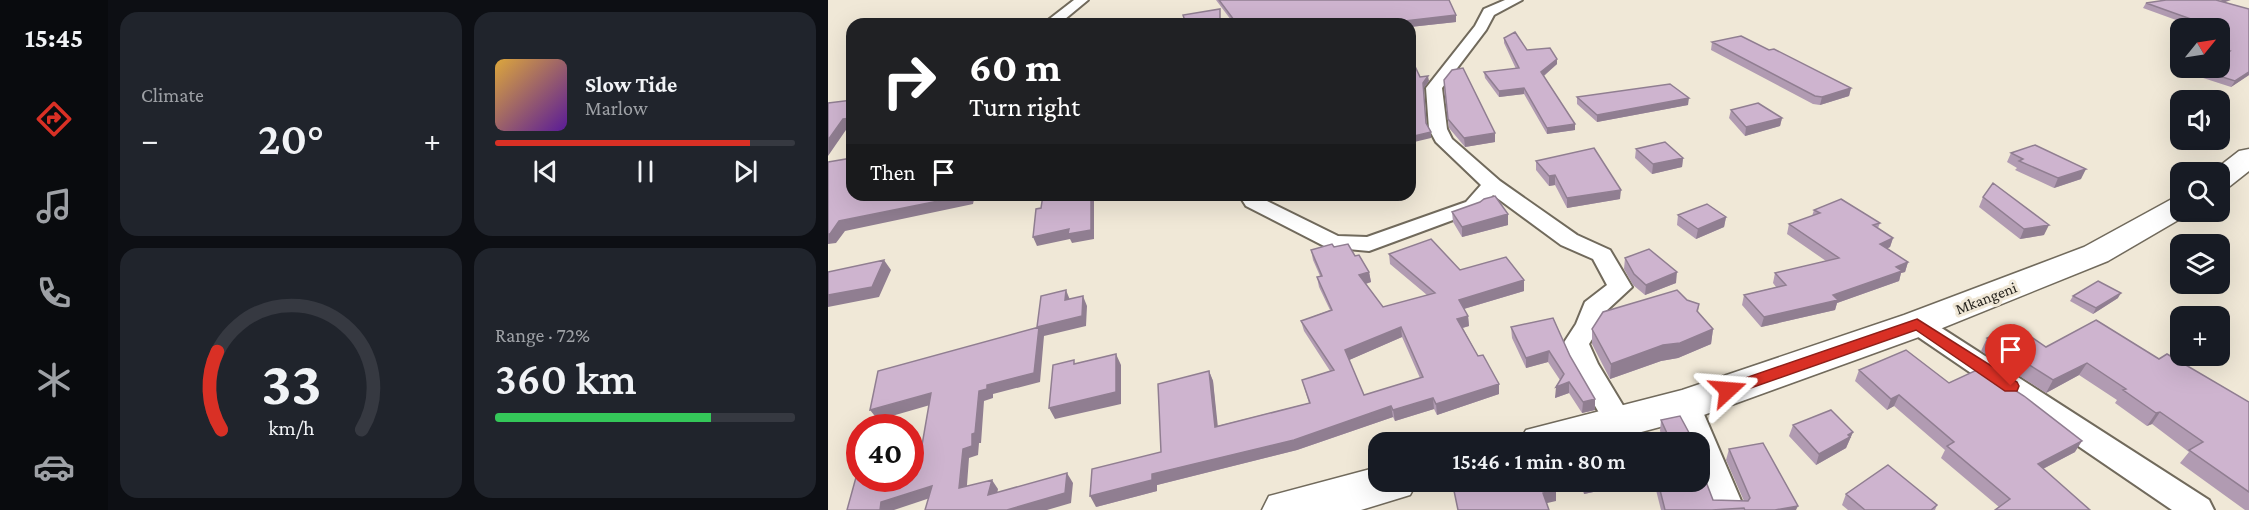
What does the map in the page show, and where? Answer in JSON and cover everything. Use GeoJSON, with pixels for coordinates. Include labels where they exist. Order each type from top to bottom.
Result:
{"type":"FeatureCollection","features":[{"type":"Feature","properties":{"kind":"street"},"geometry":{"type":"LineString","coordinates":[[1058,18],[1082,0]]}},
{"type":"Feature","properties":{"kind":"street"},"geometry":{"type":"LineString","coordinates":[[1516,0],[1489,12],[1481,27],[1434,88],[1437,126],[1445,142],[1493,185],[1569,240],[1602,255],[1620,287],[1594,308],[1588,325],[1576,344],[1585,366],[1619,422]]}},
{"type":"Feature","properties":{"kind":"street"},"geometry":{"type":"LineString","coordinates":[[2230,172],[2249,157]]}},
{"type":"Feature","properties":{"kind":"street"},"geometry":{"type":"LineString","coordinates":[[1252,201],[1334,242],[1370,244],[1473,206],[1493,185]]}},
{"type":"Feature","properties":{"kind":"street","name":"Mkangeni"},"geometry":{"type":"LineString","coordinates":[[1580,432],[1686,405],[1917,324],[2096,254],[2170,212]]}},
{"type":"Feature","properties":{"kind":"street"},"geometry":{"type":"LineString","coordinates":[[1917,324],[2198,510]]}},
{"type":"Feature","properties":{"kind":"street"},"geometry":{"type":"LineString","coordinates":[[1686,405],[1729,510]]}},
{"type":"Feature","properties":{"kind":"street"},"geometry":{"type":"LineString","coordinates":[[1286,510],[1368,489]]}},
{"type":"Feature","properties":{"kind":"building"},"geometry":{"type":"Polygon","coordinates":[[[1219,0],[1449,0],[1456,15],[1416,20],[1232,18],[1219,0]]]}},
{"type":"Feature","properties":{"kind":"building"},"geometry":{"type":"Polygon","coordinates":[[[2166,0],[2216,0],[2249,9],[2249,72],[2235,81],[2226,78],[2230,78],[2230,18],[2188,18],[2146,3],[2166,0]]]}},
{"type":"Feature","properties":{"kind":"building"},"geometry":{"type":"Polygon","coordinates":[[[1220,9],[1220,18],[1184,18],[1183,15],[1220,9]]]}},
{"type":"Feature","properties":{"kind":"building"},"geometry":{"type":"Polygon","coordinates":[[[1515,32],[1527,50],[1550,48],[1557,59],[1541,72],[1575,124],[1547,128],[1524,88],[1499,91],[1484,72],[1519,68],[1504,38],[1515,32]]]}},
{"type":"Feature","properties":{"kind":"building"},"geometry":{"type":"Polygon","coordinates":[[[1741,36],[1769,50],[1774,49],[1851,88],[1822,97],[1815,96],[1712,42],[1741,36]]]}},
{"type":"Feature","properties":{"kind":"building"},"geometry":{"type":"Polygon","coordinates":[[[1416,68],[1420,77],[1428,76],[1423,83],[1426,123],[1431,132],[1416,136],[1416,68]]]}},
{"type":"Feature","properties":{"kind":"building"},"geometry":{"type":"Polygon","coordinates":[[[1463,68],[1495,133],[1464,138],[1448,119],[1444,80],[1452,70],[1463,68]]]}},
{"type":"Feature","properties":{"kind":"building"},"geometry":{"type":"Polygon","coordinates":[[[1670,84],[1689,98],[1597,115],[1577,97],[1670,84]]]}},
{"type":"Feature","properties":{"kind":"building"},"geometry":{"type":"Polygon","coordinates":[[[846,101],[846,119],[843,119],[828,140],[828,103],[846,101]]]}},
{"type":"Feature","properties":{"kind":"building"},"geometry":{"type":"Polygon","coordinates":[[[1758,103],[1782,118],[1746,127],[1731,110],[1758,103]]]}},
{"type":"Feature","properties":{"kind":"building"},"geometry":{"type":"Polygon","coordinates":[[[1665,142],[1683,158],[1653,164],[1636,149],[1665,142]]]}},
{"type":"Feature","properties":{"kind":"building"},"geometry":{"type":"Polygon","coordinates":[[[2035,145],[2086,169],[2058,178],[2019,161],[2023,159],[2011,153],[2035,145]]]}},
{"type":"Feature","properties":{"kind":"building"},"geometry":{"type":"Polygon","coordinates":[[[1594,148],[1621,190],[1567,198],[1555,175],[1549,176],[1536,161],[1594,148]]]}},
{"type":"Feature","properties":{"kind":"building"},"geometry":{"type":"Polygon","coordinates":[[[846,159],[846,201],[938,201],[839,221],[828,234],[828,162],[846,159]]]}},
{"type":"Feature","properties":{"kind":"building"},"geometry":{"type":"Polygon","coordinates":[[[1993,183],[2049,225],[2024,229],[1983,197],[1993,183]]]}},
{"type":"Feature","properties":{"kind":"building"},"geometry":{"type":"Polygon","coordinates":[[[1495,196],[1508,214],[1462,227],[1452,212],[1484,199],[1495,196]]]}},
{"type":"Feature","properties":{"kind":"building"},"geometry":{"type":"Polygon","coordinates":[[[1841,199],[1880,223],[1873,225],[1893,238],[1880,244],[1908,262],[1896,267],[1902,271],[1833,295],[1838,300],[1764,317],[1744,295],[1786,285],[1775,273],[1839,258],[1789,224],[1820,213],[1814,210],[1841,199]]]}},
{"type":"Feature","properties":{"kind":"building"},"geometry":{"type":"Polygon","coordinates":[[[1042,201],[1091,201],[1091,230],[1068,234],[1069,229],[1033,237],[1036,209],[1041,208],[1042,201]]]}},
{"type":"Feature","properties":{"kind":"building"},"geometry":{"type":"Polygon","coordinates":[[[1707,204],[1726,217],[1698,229],[1678,215],[1707,204]]]}},
{"type":"Feature","properties":{"kind":"building"},"geometry":{"type":"Polygon","coordinates":[[[1431,239],[1460,270],[1506,257],[1524,280],[1459,300],[1468,316],[1457,319],[1478,356],[1483,355],[1499,384],[1436,404],[1433,398],[1393,410],[1391,406],[1294,440],[1152,474],[1152,480],[1090,496],[1092,469],[1161,452],[1158,384],[1209,371],[1215,427],[1310,403],[1302,380],[1334,370],[1301,321],[1332,310],[1317,277],[1322,276],[1311,250],[1332,244],[1334,247],[1348,244],[1355,256],[1359,255],[1369,272],[1359,275],[1383,307],[1435,293],[1389,254],[1431,239]],[[1401,327],[1345,350],[1364,395],[1423,377],[1401,327]]]}},
{"type":"Feature","properties":{"kind":"building"},"geometry":{"type":"Polygon","coordinates":[[[1649,249],[1677,272],[1646,285],[1634,274],[1625,258],[1649,249]]]}},
{"type":"Feature","properties":{"kind":"building"},"geometry":{"type":"Polygon","coordinates":[[[884,260],[872,287],[828,295],[828,272],[884,260]]]}},
{"type":"Feature","properties":{"kind":"building"},"geometry":{"type":"Polygon","coordinates":[[[2098,281],[2121,293],[2096,308],[2073,296],[2098,281]]]}},
{"type":"Feature","properties":{"kind":"building"},"geometry":{"type":"Polygon","coordinates":[[[1066,290],[1065,300],[1083,296],[1082,316],[1037,327],[1041,296],[1066,290]]]}},
{"type":"Feature","properties":{"kind":"building"},"geometry":{"type":"Polygon","coordinates":[[[1677,290],[1687,300],[1699,304],[1697,311],[1713,329],[1680,343],[1663,345],[1611,364],[1592,329],[1603,312],[1677,290]]]}},
{"type":"Feature","properties":{"kind":"building"},"geometry":{"type":"Polygon","coordinates":[[[1553,318],[1570,356],[1595,399],[1583,402],[1569,382],[1556,387],[1564,374],[1549,351],[1526,358],[1511,327],[1553,318]]]}},
{"type":"Feature","properties":{"kind":"building"},"geometry":{"type":"Polygon","coordinates":[[[2096,320],[2159,359],[2167,354],[2170,356],[2170,366],[2188,366],[2249,402],[2249,492],[2189,450],[2203,442],[2160,412],[2156,413],[2123,390],[2126,389],[2087,363],[2053,380],[1987,338],[2014,325],[2046,347],[2096,320]]]}},
{"type":"Feature","properties":{"kind":"building"},"geometry":{"type":"Polygon","coordinates":[[[1039,327],[1034,373],[987,385],[987,389],[979,391],[975,433],[972,434],[972,446],[963,449],[959,488],[992,480],[988,495],[1067,473],[1065,493],[1007,510],[925,510],[932,486],[924,489],[924,434],[931,393],[870,410],[878,371],[1039,327]]]}},
{"type":"Feature","properties":{"kind":"building"},"geometry":{"type":"Polygon","coordinates":[[[1906,350],[1949,383],[1981,368],[2024,396],[2082,441],[2038,464],[2090,510],[1995,510],[2010,499],[1947,446],[1954,442],[1899,395],[1891,399],[1859,370],[1906,350]]]}},
{"type":"Feature","properties":{"kind":"building"},"geometry":{"type":"Polygon","coordinates":[[[1116,354],[1116,392],[1049,408],[1053,365],[1074,360],[1074,364],[1116,354]]]}},
{"type":"Feature","properties":{"kind":"building"},"geometry":{"type":"Polygon","coordinates":[[[1831,410],[1853,432],[1848,435],[1850,437],[1819,454],[1793,425],[1831,410]]]}},
{"type":"Feature","properties":{"kind":"building"},"geometry":{"type":"Polygon","coordinates":[[[1680,416],[1689,432],[1666,432],[1661,420],[1680,416]]]}},
{"type":"Feature","properties":{"kind":"building"},"geometry":{"type":"Polygon","coordinates":[[[1763,443],[1798,506],[1775,510],[1745,510],[1744,508],[1665,510],[1660,492],[1710,492],[1713,500],[1748,501],[1750,498],[1729,449],[1763,443]]]}},
{"type":"Feature","properties":{"kind":"building"},"geometry":{"type":"Polygon","coordinates":[[[1888,465],[1937,505],[1931,510],[1865,510],[1846,494],[1888,465]]]}},
{"type":"Feature","properties":{"kind":"building"},"geometry":{"type":"Polygon","coordinates":[[[852,492],[913,492],[881,502],[880,510],[847,510],[852,492]]]}},
{"type":"Feature","properties":{"kind":"building"},"geometry":{"type":"Polygon","coordinates":[[[1454,492],[1547,492],[1543,493],[1549,510],[1458,510],[1454,492]]]}},
{"type":"Feature","properties":{"kind":"route"},"geometry":{"type":"LineString","coordinates":[[1728,390],[1917,324],[2011,386]]}}]}
